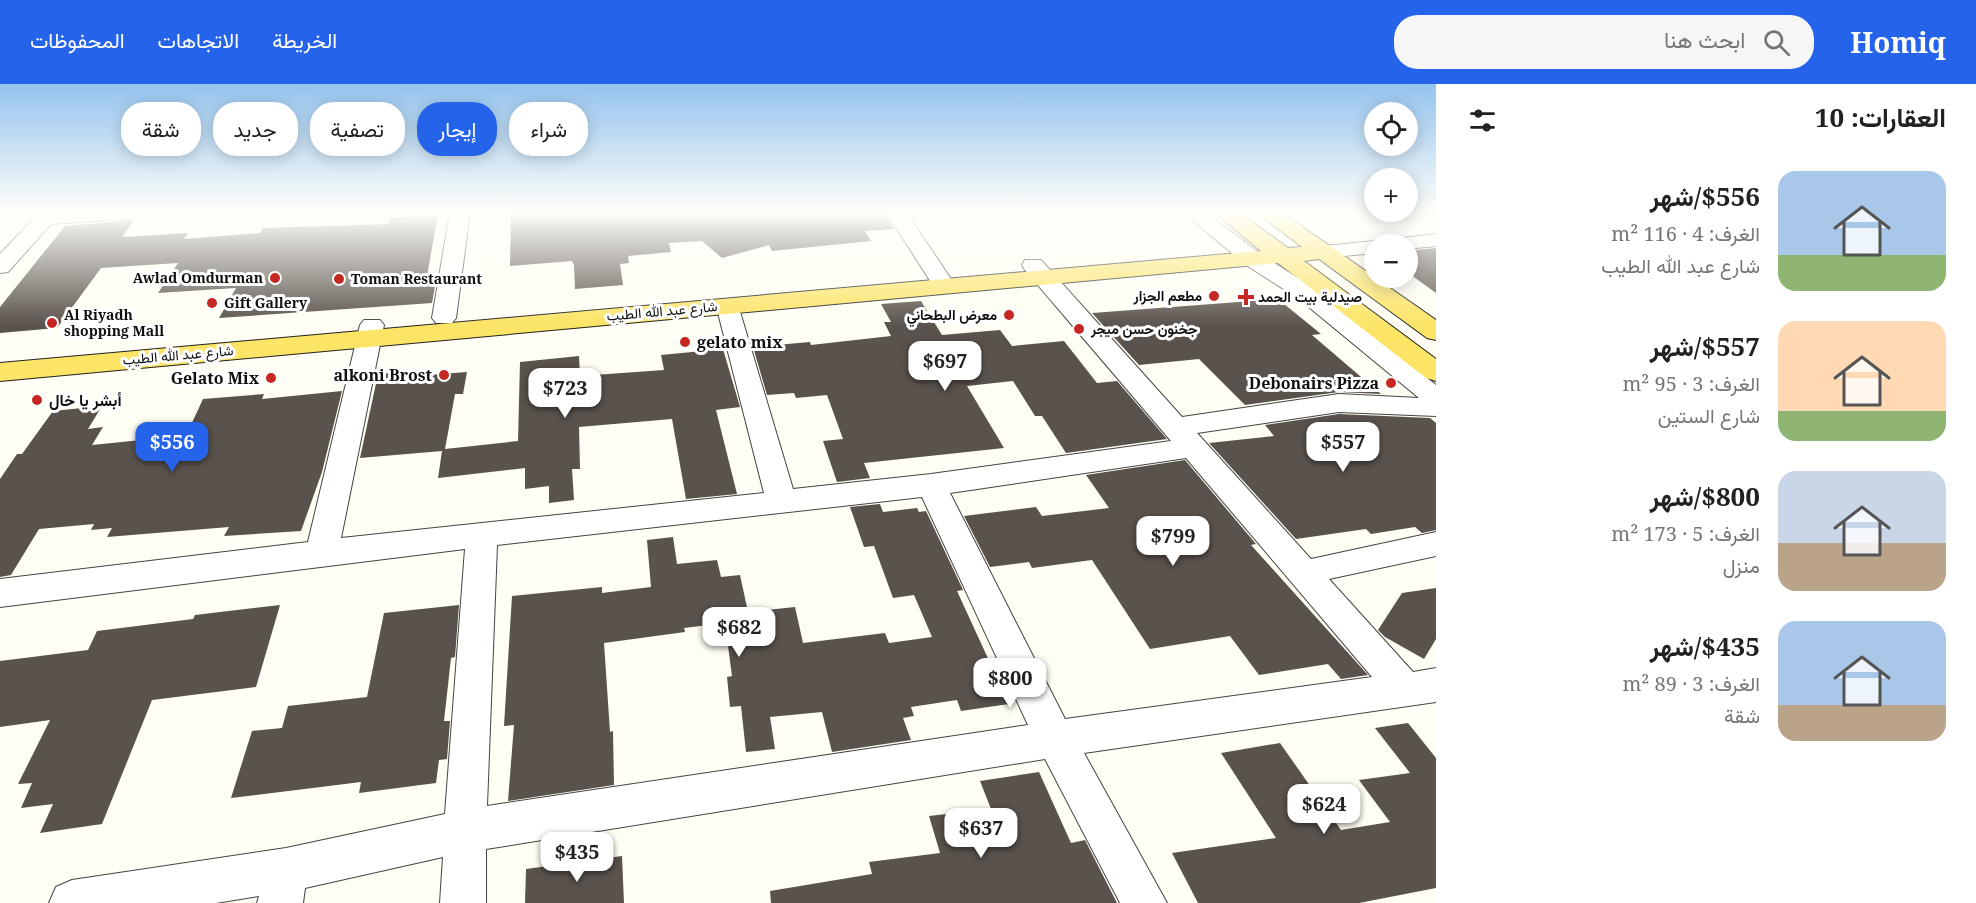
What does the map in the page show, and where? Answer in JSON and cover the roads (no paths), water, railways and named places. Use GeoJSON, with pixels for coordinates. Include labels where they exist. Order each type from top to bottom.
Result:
{"type":"FeatureCollection","features":[{"type":"Feature","properties":{"kind":"main road","name":"شارع عبد الله الطيب"},"geometry":{"type":"LineString","coordinates":[[0,372],[371,331],[444,318],[1039,271],[1215,260],[1277,250]]}},
{"type":"Feature","properties":{"kind":"main road"},"geometry":{"type":"LineString","coordinates":[[1321,250],[1436,332]]}},
{"type":"Feature","properties":{"kind":"main road"},"geometry":{"type":"LineString","coordinates":[[1261,252],[1436,372]]}},
{"type":"Feature","properties":{"kind":"main road","name":"شارع عبد الله الطيب"},"geometry":{"type":"LineString","coordinates":[[0,358],[727,305],[940,279]]}},
{"type":"Feature","properties":{"kind":"street"},"geometry":{"type":"LineString","coordinates":[[0,267],[15,250]]}},
{"type":"Feature","properties":{"kind":"street"},"geometry":{"type":"LineString","coordinates":[[444,318],[454,250]]}},
{"type":"Feature","properties":{"kind":"street"},"geometry":{"type":"LineString","coordinates":[[921,250],[940,279]]}},
{"type":"Feature","properties":{"kind":"street"},"geometry":{"type":"LineString","coordinates":[[1258,250],[1306,294],[1436,398]]}},
{"type":"Feature","properties":{"kind":"street"},"geometry":{"type":"LineString","coordinates":[[1039,271],[1302,574],[1420,687]]}},
{"type":"Feature","properties":{"kind":"street"},"geometry":{"type":"LineString","coordinates":[[727,305],[781,501]]}},
{"type":"Feature","properties":{"kind":"street"},"geometry":{"type":"LineString","coordinates":[[322,553],[371,331]]}},
{"type":"Feature","properties":{"kind":"street"},"geometry":{"type":"LineString","coordinates":[[0,593],[322,553],[931,485],[1183,437],[1339,403],[1436,407]]}},
{"type":"Feature","properties":{"kind":"street"},"geometry":{"type":"LineString","coordinates":[[931,485],[1055,739],[1144,903]]}},
{"type":"Feature","properties":{"kind":"street"},"geometry":{"type":"LineString","coordinates":[[463,903],[482,536]]}},
{"type":"Feature","properties":{"kind":"street"},"geometry":{"type":"LineString","coordinates":[[1302,574],[1340,563],[1436,544]]}},
{"type":"Feature","properties":{"kind":"street"},"geometry":{"type":"LineString","coordinates":[[72,903],[283,886],[465,831],[1055,739],[1420,687]]}},
{"type":"Feature","properties":{"kind":"place","name":"Awlad Omdurman"},"geometry":{"type":"Point","coordinates":[275,278]}},
{"type":"Feature","properties":{"kind":"place","name":"Toman Restaurant"},"geometry":{"type":"Point","coordinates":[339,279]}},
{"type":"Feature","properties":{"kind":"place","name":"مطعم الجزار"},"geometry":{"type":"Point","coordinates":[1214,296]}},
{"type":"Feature","properties":{"kind":"place","name":"صيدلية بيت الحمد"},"geometry":{"type":"Point","coordinates":[1246,297]}},
{"type":"Feature","properties":{"kind":"place","name":"Gift Gallery"},"geometry":{"type":"Point","coordinates":[212,303]}},
{"type":"Feature","properties":{"kind":"place","name":"معرض البطحاني"},"geometry":{"type":"Point","coordinates":[1009,315]}},
{"type":"Feature","properties":{"kind":"place","name":"Al Riyadh shopping Mall"},"geometry":{"type":"Point","coordinates":[52,323]}},
{"type":"Feature","properties":{"kind":"place","name":"جخنون حسن ميجر"},"geometry":{"type":"Point","coordinates":[1079,329]}},
{"type":"Feature","properties":{"kind":"place","name":"gelato mix"},"geometry":{"type":"Point","coordinates":[685,342]}},
{"type":"Feature","properties":{"kind":"place","name":"alkoni Brost"},"geometry":{"type":"Point","coordinates":[444,375]}},
{"type":"Feature","properties":{"kind":"place","name":"Gelato Mix"},"geometry":{"type":"Point","coordinates":[271,378]}},
{"type":"Feature","properties":{"kind":"place","name":"Debonairs Pizza"},"geometry":{"type":"Point","coordinates":[1391,383]}},
{"type":"Feature","properties":{"kind":"place","name":"أبشر يا خال"},"geometry":{"type":"Point","coordinates":[37,400]}}]}
